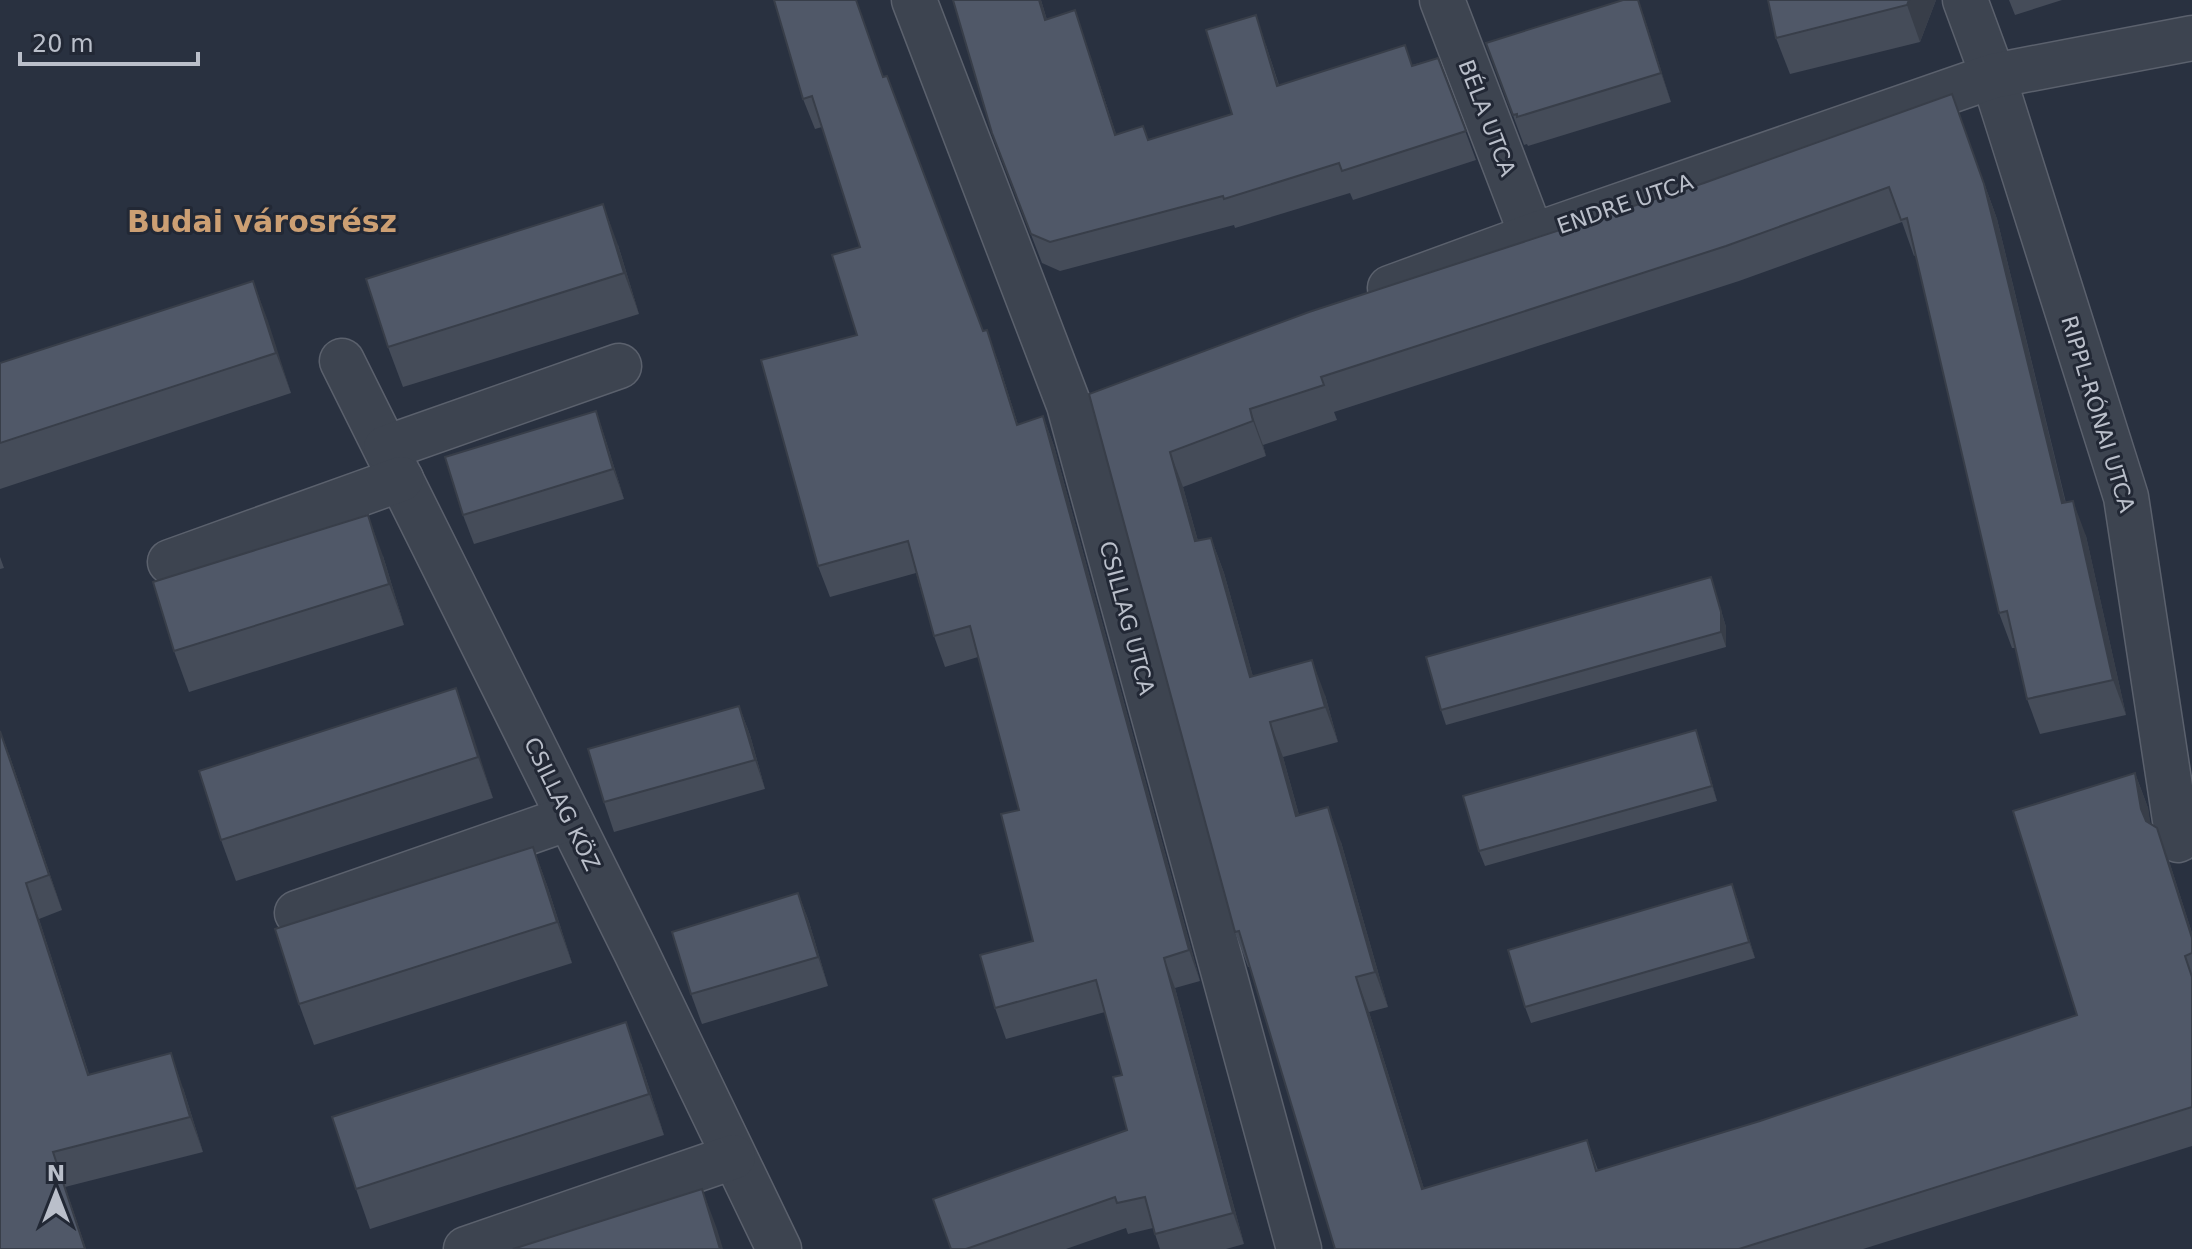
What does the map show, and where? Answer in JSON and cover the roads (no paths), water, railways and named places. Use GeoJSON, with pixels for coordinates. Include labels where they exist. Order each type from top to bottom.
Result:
{"type":"FeatureCollection","features":[{"type":"Feature","properties":{"kind":"street","name":"CSILLAG UTCA"},"geometry":{"type":"LineString","coordinates":[[914,0],[1084,400],[1299,1249]]}},
{"type":"Feature","properties":{"kind":"street","name":"BÉLA UTCA"},"geometry":{"type":"LineString","coordinates":[[1442,0],[1532,236]]}},
{"type":"Feature","properties":{"kind":"street","name":"RIPPL-RÓNAI UTCA"},"geometry":{"type":"LineString","coordinates":[[1965,0],[1993,76],[2126,497],[2178,840]]}},
{"type":"Feature","properties":{"kind":"street","name":"ENDRE UTCA"},"geometry":{"type":"LineString","coordinates":[[1353,301],[1993,76],[2192,38]]}},
{"type":"Feature","properties":{"kind":"street","name":"CSILLAG KÖZ"},"geometry":{"type":"LineString","coordinates":[[342,361],[636,952],[779,1249]]}},
{"type":"Feature","properties":{"kind":"street"},"geometry":{"type":"LineString","coordinates":[[170,562],[619,366]]}},
{"type":"Feature","properties":{"kind":"street"},"geometry":{"type":"LineString","coordinates":[[297,913],[569,818]]}},
{"type":"Feature","properties":{"kind":"street"},"geometry":{"type":"LineString","coordinates":[[636,952],[680,936]]}},
{"type":"Feature","properties":{"kind":"street"},"geometry":{"type":"LineString","coordinates":[[466,1249],[733,1157]]}},
{"type":"Feature","properties":{"kind":"district","name":"Budai városrész"},"geometry":{"type":"Point","coordinates":[262,221]}}]}
